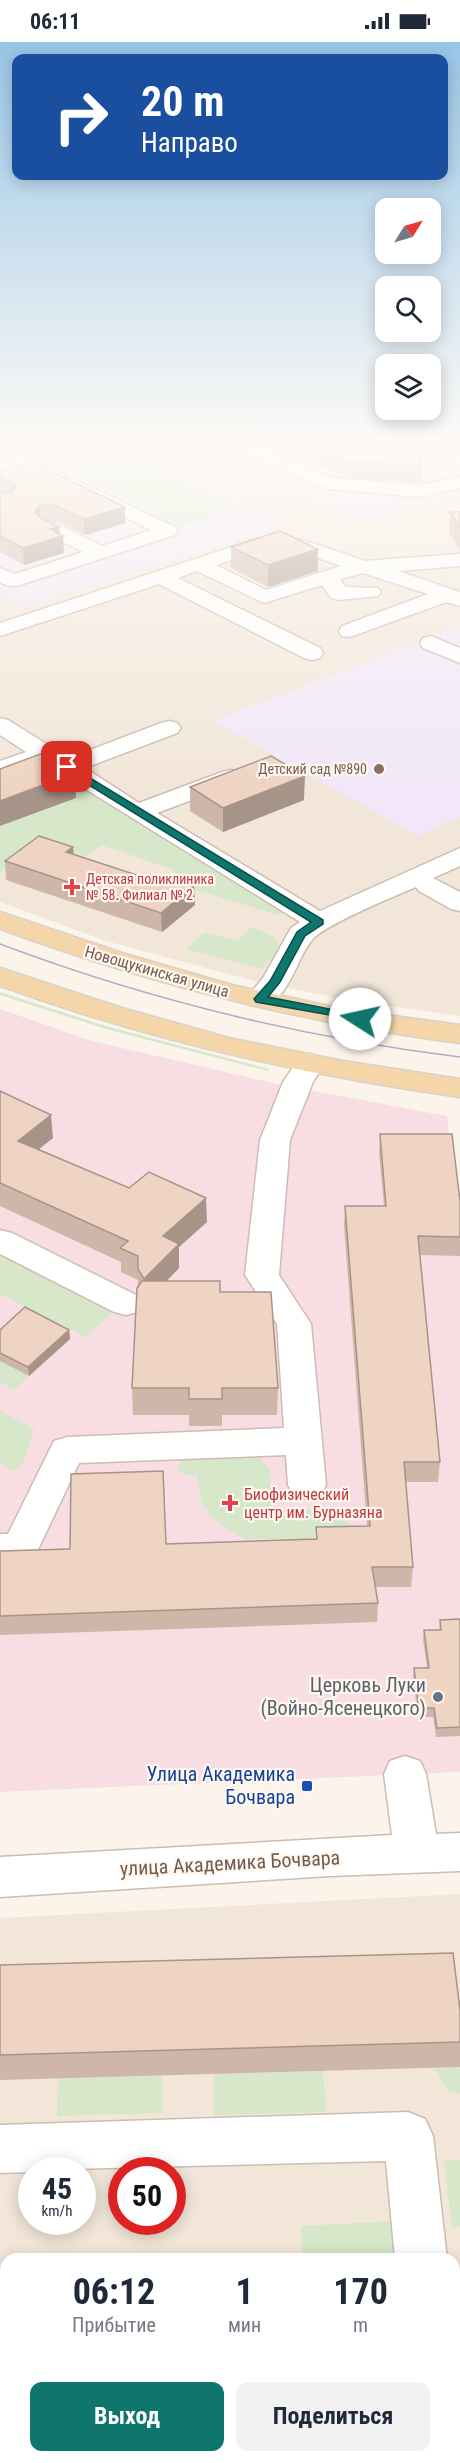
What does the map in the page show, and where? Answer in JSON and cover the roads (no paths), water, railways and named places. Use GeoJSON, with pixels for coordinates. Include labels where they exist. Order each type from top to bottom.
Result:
{"type":"FeatureCollection","features":[{"type":"Feature","properties":{"kind":"main road","name":"Новощукинская улица"},"geometry":{"type":"LineString","coordinates":[[0,920],[153,972],[260,999],[338,1015],[460,1034]]}},
{"type":"Feature","properties":{"kind":"main road"},"geometry":{"type":"LineString","coordinates":[[0,976],[188,1035],[310,1063],[460,1088]]}},
{"type":"Feature","properties":{"kind":"street"},"geometry":{"type":"LineString","coordinates":[[0,574],[13,581],[82,559]]}},
{"type":"Feature","properties":{"kind":"street"},"geometry":{"type":"LineString","coordinates":[[0,630],[214,559]]}},
{"type":"Feature","properties":{"kind":"street"},"geometry":{"type":"LineString","coordinates":[[341,559],[399,576],[454,597]]}},
{"type":"Feature","properties":{"kind":"street"},"geometry":{"type":"LineString","coordinates":[[198,564],[264,597],[363,567],[460,560]]}},
{"type":"Feature","properties":{"kind":"street"},"geometry":{"type":"LineString","coordinates":[[328,576],[338,594],[371,592]]}},
{"type":"Feature","properties":{"kind":"street"},"geometry":{"type":"LineString","coordinates":[[160,577],[312,653]]}},
{"type":"Feature","properties":{"kind":"street"},"geometry":{"type":"LineString","coordinates":[[350,631],[454,597]]}},
{"type":"Feature","properties":{"kind":"street"},"geometry":{"type":"LineString","coordinates":[[431,643],[460,656]]}},
{"type":"Feature","properties":{"kind":"street"},"geometry":{"type":"LineString","coordinates":[[0,725],[137,812],[319,922]]}},
{"type":"Feature","properties":{"kind":"street"},"geometry":{"type":"LineString","coordinates":[[67,767],[169,728]]}},
{"type":"Feature","properties":{"kind":"street"},"geometry":{"type":"LineString","coordinates":[[0,769],[45,753]]}},
{"type":"Feature","properties":{"kind":"street"},"geometry":{"type":"LineString","coordinates":[[137,812],[250,770]]}},
{"type":"Feature","properties":{"kind":"street"},"geometry":{"type":"LineString","coordinates":[[260,999],[275,982],[301,934],[319,922],[460,856]]}},
{"type":"Feature","properties":{"kind":"street"},"geometry":{"type":"LineString","coordinates":[[296,943],[328,932],[460,870]]}},
{"type":"Feature","properties":{"kind":"street"},"geometry":{"type":"LineString","coordinates":[[428,885],[460,903]]}},
{"type":"Feature","properties":{"kind":"street"},"geometry":{"type":"LineString","coordinates":[[307,1485],[294,1324],[262,1275],[275,1140],[298,1082],[310,1063]]}},
{"type":"Feature","properties":{"kind":"street"},"geometry":{"type":"LineString","coordinates":[[0,1241],[126,1304]]}},
{"type":"Feature","properties":{"kind":"street"},"geometry":{"type":"LineString","coordinates":[[0,1549],[20,1548],[67,1449],[303,1441]]}},
{"type":"Feature","properties":{"kind":"street"},"geometry":{"type":"LineString","coordinates":[[405,1774],[417,1853]]}},
{"type":"Feature","properties":{"kind":"street","name":"улица Академика Бочвара"},"geometry":{"type":"LineString","coordinates":[[0,1877],[460,1852]]}},
{"type":"Feature","properties":{"kind":"street"},"geometry":{"type":"LineString","coordinates":[[0,2149],[408,2136],[420,2253]]}},
{"type":"Feature","properties":{"kind":"tram line"},"geometry":{"type":"LineString","coordinates":[[0,944],[170,1000],[342,1039],[460,1057]]}},
{"type":"Feature","properties":{"kind":"place","name":"Детский сад №890"},"geometry":{"type":"Point","coordinates":[379,769]}},
{"type":"Feature","properties":{"kind":"place","name":"Детская поликлиника № 58. Филиал № 2"},"geometry":{"type":"Point","coordinates":[72,887]}},
{"type":"Feature","properties":{"kind":"place","name":"Биофизический центр им. Бурназяна"},"geometry":{"type":"Point","coordinates":[230,1503]}},
{"type":"Feature","properties":{"kind":"place","name":"Церковь Луки (Войно-Ясенецкого)"},"geometry":{"type":"Point","coordinates":[438,1697]}},
{"type":"Feature","properties":{"kind":"place","name":"Улица Академика Бочвара"},"geometry":{"type":"Point","coordinates":[307,1786]}}]}
